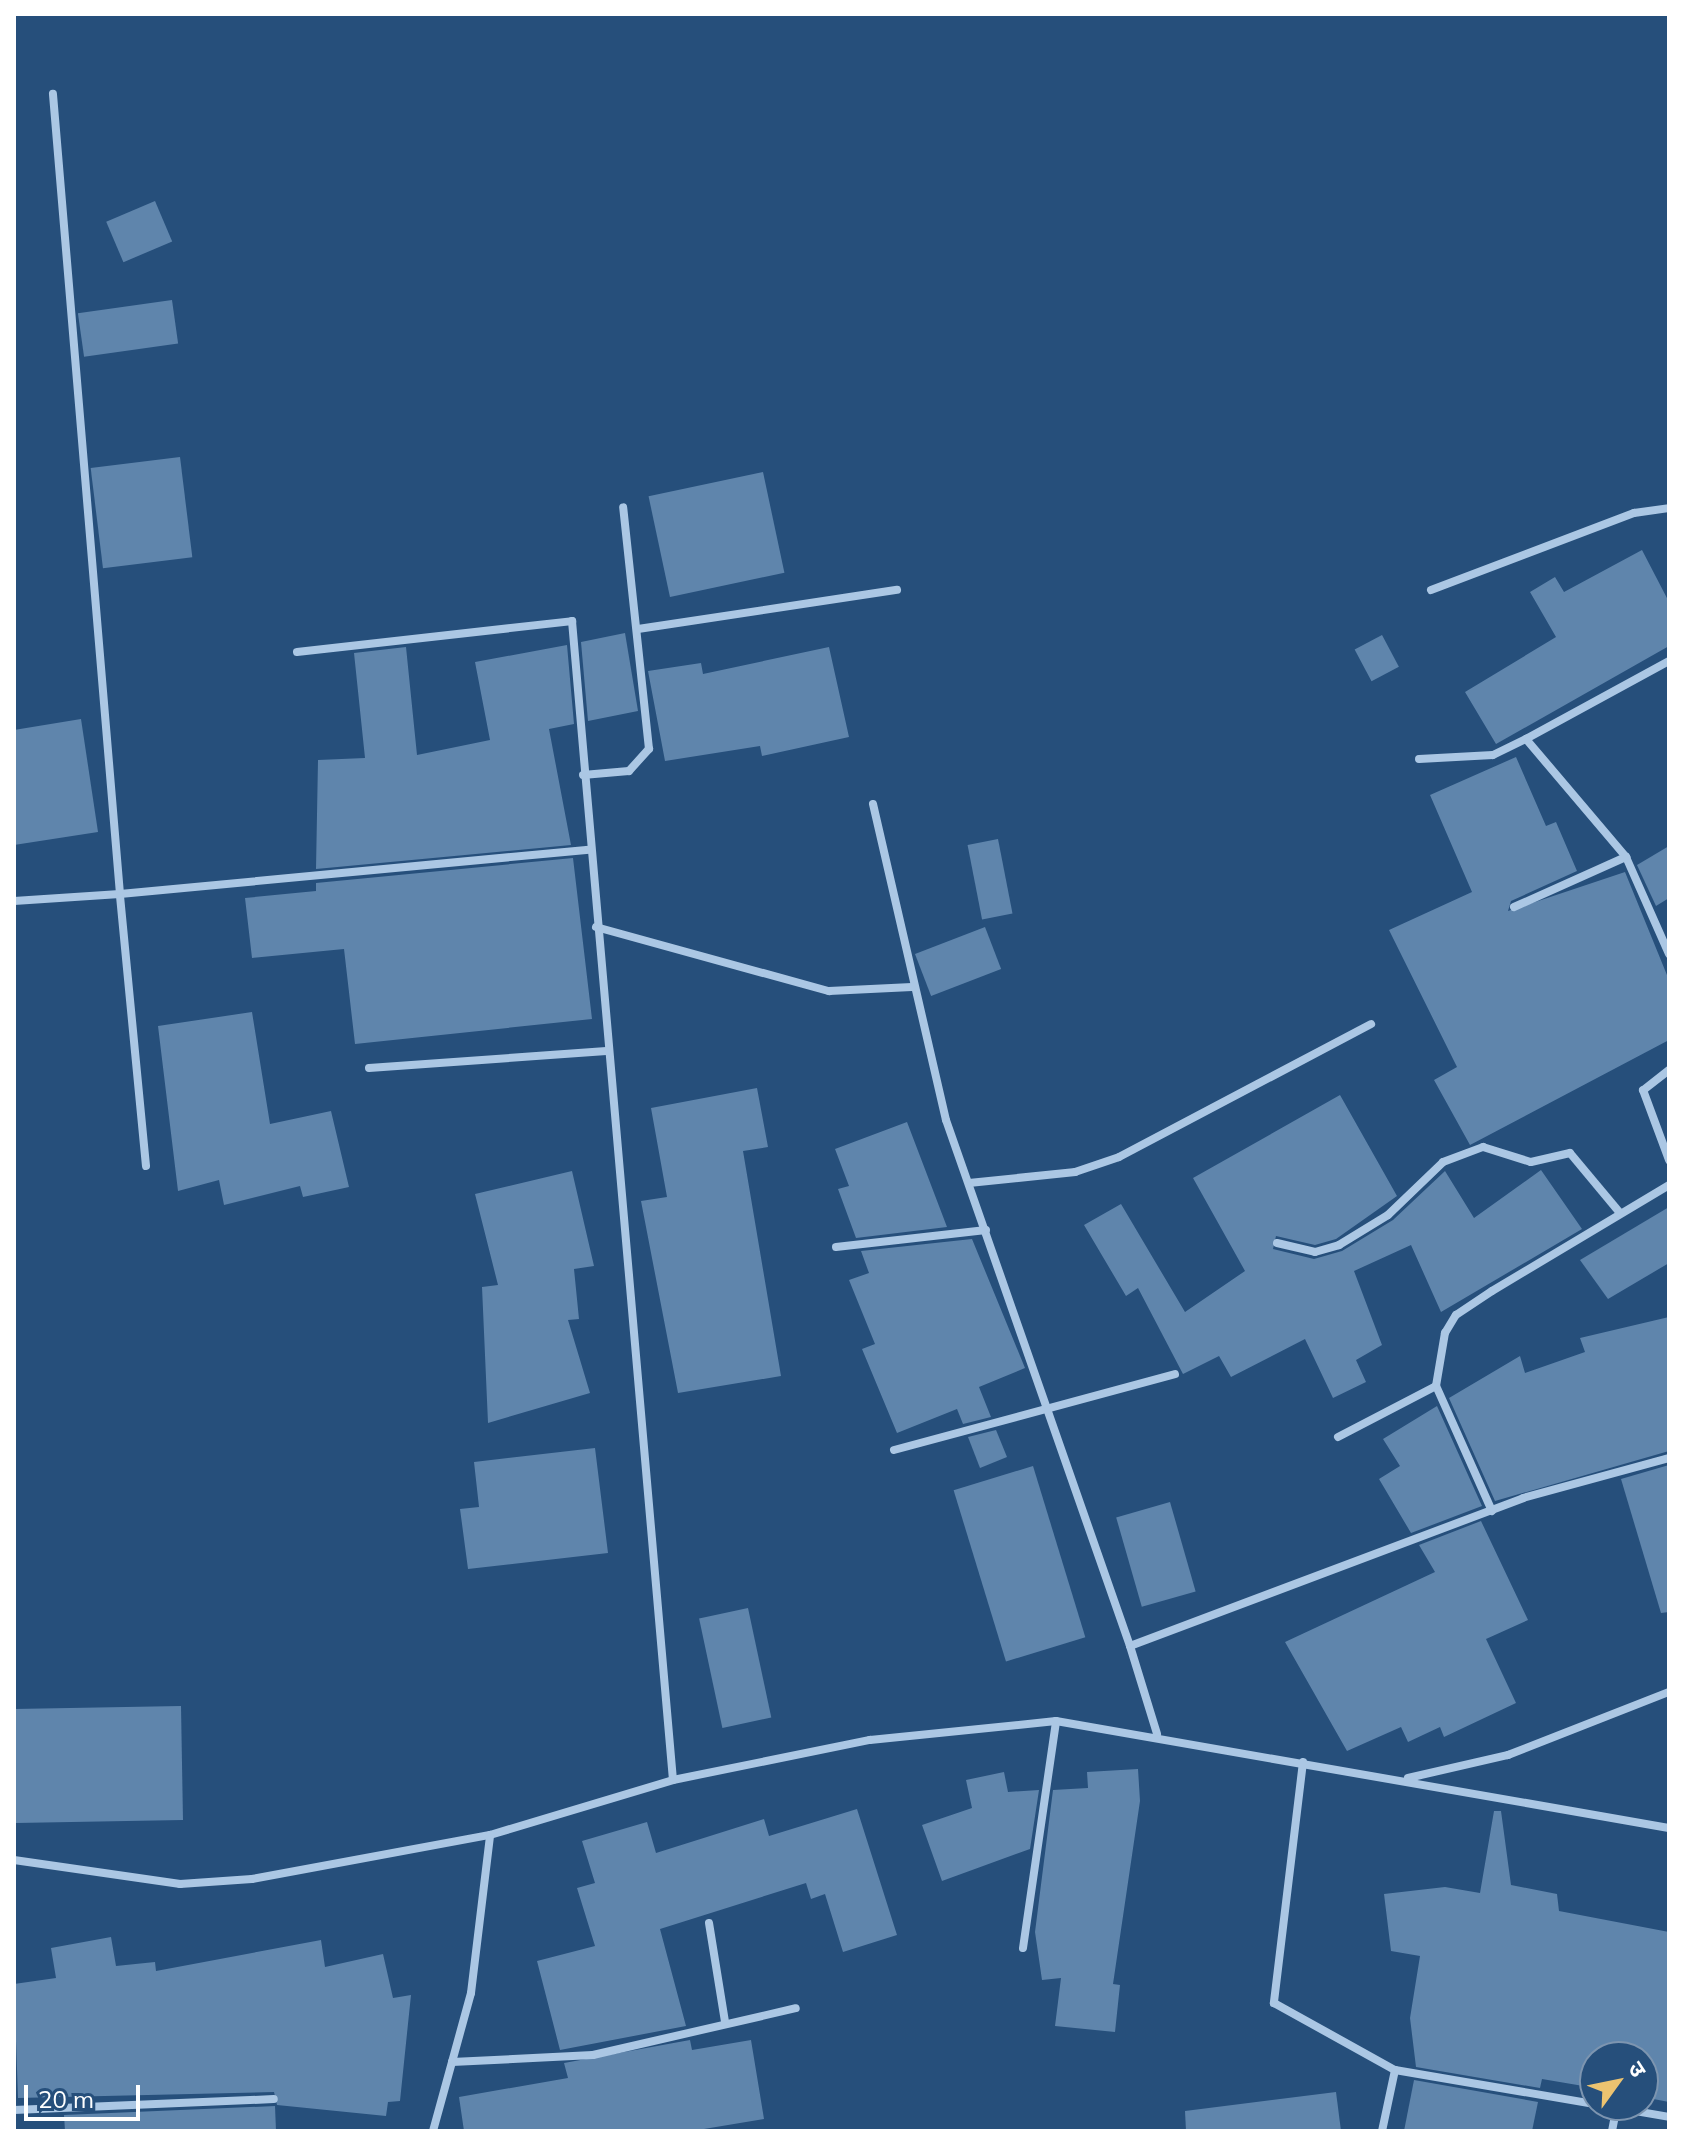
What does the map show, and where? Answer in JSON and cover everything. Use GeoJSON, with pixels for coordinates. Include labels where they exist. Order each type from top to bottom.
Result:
{"type":"FeatureCollection","features":[{"type":"Feature","properties":{"kind":"street"},"geometry":{"type":"LineString","coordinates":[[53,94],[146,1166]]}},
{"type":"Feature","properties":{"kind":"street"},"geometry":{"type":"LineString","coordinates":[[583,775],[629,771],[649,749],[623,507]]}},
{"type":"Feature","properties":{"kind":"street"},"geometry":{"type":"LineString","coordinates":[[1431,590],[1604,524],[1669,508]]}},
{"type":"Feature","properties":{"kind":"street"},"geometry":{"type":"LineString","coordinates":[[638,629],[897,590]]}},
{"type":"Feature","properties":{"kind":"street"},"geometry":{"type":"LineString","coordinates":[[297,652],[572,621],[606,1051],[673,1780]]}},
{"type":"Feature","properties":{"kind":"street"},"geometry":{"type":"LineString","coordinates":[[1419,759],[1493,755],[1669,661]]}},
{"type":"Feature","properties":{"kind":"street"},"geometry":{"type":"LineString","coordinates":[[1526,739],[1626,857],[1669,954]]}},
{"type":"Feature","properties":{"kind":"street"},"geometry":{"type":"LineString","coordinates":[[873,804],[912,987],[969,1183],[1054,1412],[1157,1734]]}},
{"type":"Feature","properties":{"kind":"street"},"geometry":{"type":"LineString","coordinates":[[14,901],[589,850]]}},
{"type":"Feature","properties":{"kind":"street"},"geometry":{"type":"LineString","coordinates":[[1514,907],[1626,857]]}},
{"type":"Feature","properties":{"kind":"street"},"geometry":{"type":"LineString","coordinates":[[596,927],[829,991],[912,987]]}},
{"type":"Feature","properties":{"kind":"street"},"geometry":{"type":"LineString","coordinates":[[969,1183],[1075,1172],[1119,1157],[1371,1024]]}},
{"type":"Feature","properties":{"kind":"street"},"geometry":{"type":"LineString","coordinates":[[369,1068],[606,1051]]}},
{"type":"Feature","properties":{"kind":"street"},"geometry":{"type":"LineString","coordinates":[[1669,1070],[1643,1090],[1669,1160]]}},
{"type":"Feature","properties":{"kind":"street"},"geometry":{"type":"LineString","coordinates":[[1277,1243],[1315,1252],[1339,1245],[1388,1215],[1443,1162],[1483,1147],[1531,1162],[1570,1153],[1620,1213]]}},
{"type":"Feature","properties":{"kind":"street"},"geometry":{"type":"LineString","coordinates":[[1492,1511],[1436,1386],[1445,1333],[1456,1315],[1669,1185]]}},
{"type":"Feature","properties":{"kind":"street"},"geometry":{"type":"LineString","coordinates":[[836,1247],[986,1230]]}},
{"type":"Feature","properties":{"kind":"street"},"geometry":{"type":"LineString","coordinates":[[894,1450],[1054,1412],[1175,1374]]}},
{"type":"Feature","properties":{"kind":"street"},"geometry":{"type":"LineString","coordinates":[[1338,1437],[1436,1386]]}},
{"type":"Feature","properties":{"kind":"street"},"geometry":{"type":"LineString","coordinates":[[1130,1646],[1492,1511],[1669,1458]]}},
{"type":"Feature","properties":{"kind":"street"},"geometry":{"type":"LineString","coordinates":[[1405,1779],[1508,1755],[1669,1692]]}},
{"type":"Feature","properties":{"kind":"street"},"geometry":{"type":"LineString","coordinates":[[1023,1948],[1056,1721]]}},
{"type":"Feature","properties":{"kind":"street"},"geometry":{"type":"LineString","coordinates":[[14,1860],[180,1884],[252,1879],[490,1835],[673,1780],[870,1740],[1056,1721],[1157,1734],[1669,1828]]}},
{"type":"Feature","properties":{"kind":"street"},"geometry":{"type":"LineString","coordinates":[[1303,1762],[1274,2003],[1395,2070],[1579,2103]]}},
{"type":"Feature","properties":{"kind":"street"},"geometry":{"type":"LineString","coordinates":[[433,2131],[471,1993],[490,1835]]}},
{"type":"Feature","properties":{"kind":"street"},"geometry":{"type":"LineString","coordinates":[[709,1923],[725,2022]]}},
{"type":"Feature","properties":{"kind":"street"},"geometry":{"type":"LineString","coordinates":[[452,2062],[593,2055],[796,2008]]}},
{"type":"Feature","properties":{"kind":"street"},"geometry":{"type":"LineString","coordinates":[[1382,2131],[1395,2070]]}},
{"type":"Feature","properties":{"kind":"street"},"geometry":{"type":"LineString","coordinates":[[14,2110],[274,2099]]}},
{"type":"Feature","properties":{"kind":"building"},"geometry":{"type":"Polygon","coordinates":[[[155,201],[172,242],[123,262],[106,222],[155,201]]]}},
{"type":"Feature","properties":{"kind":"building"},"geometry":{"type":"Polygon","coordinates":[[[172,300],[178,344],[84,357],[78,313],[172,300]]]}},
{"type":"Feature","properties":{"kind":"building"},"geometry":{"type":"Polygon","coordinates":[[[180,457],[192,557],[103,568],[91,468],[180,457]]]}},
{"type":"Feature","properties":{"kind":"building"},"geometry":{"type":"Polygon","coordinates":[[[763,472],[784,573],[670,597],[649,496],[763,472]]]}},
{"type":"Feature","properties":{"kind":"building"},"geometry":{"type":"Polygon","coordinates":[[[1642,550],[1669,602],[1669,646],[1496,744],[1465,692],[1556,637],[1530,592],[1555,577],[1564,592],[1642,550]]]}},
{"type":"Feature","properties":{"kind":"building"},"geometry":{"type":"Polygon","coordinates":[[[625,633],[638,711],[588,721],[581,642],[625,633]]]}},
{"type":"Feature","properties":{"kind":"building"},"geometry":{"type":"Polygon","coordinates":[[[1382,635],[1399,667],[1372,681],[1355,650],[1382,635]]]}},
{"type":"Feature","properties":{"kind":"building"},"geometry":{"type":"Polygon","coordinates":[[[567,645],[574,724],[549,729],[571,845],[316,869],[318,760],[365,758],[354,653],[406,647],[417,755],[490,740],[475,662],[567,645]]]}},
{"type":"Feature","properties":{"kind":"building"},"geometry":{"type":"Polygon","coordinates":[[[829,647],[849,737],[762,756],[760,746],[665,761],[648,671],[701,663],[703,674],[829,647]]]}},
{"type":"Feature","properties":{"kind":"building"},"geometry":{"type":"Polygon","coordinates":[[[81,719],[98,832],[14,845],[14,730],[81,719]]]}},
{"type":"Feature","properties":{"kind":"building"},"geometry":{"type":"Polygon","coordinates":[[[1516,757],[1546,826],[1556,822],[1577,871],[1511,901],[1508,911],[1625,872],[1669,980],[1669,1040],[1470,1145],[1434,1080],[1457,1067],[1389,930],[1472,892],[1430,795],[1516,757]]]}},
{"type":"Feature","properties":{"kind":"building"},"geometry":{"type":"Polygon","coordinates":[[[998,839],[1013,914],[982,920],[968,845],[998,839]]]}},
{"type":"Feature","properties":{"kind":"building"},"geometry":{"type":"Polygon","coordinates":[[[1669,846],[1669,898],[1656,906],[1637,865],[1669,846]]]}},
{"type":"Feature","properties":{"kind":"building"},"geometry":{"type":"Polygon","coordinates":[[[573,858],[592,1019],[355,1044],[344,949],[252,958],[245,898],[316,891],[316,883],[573,858]]]}},
{"type":"Feature","properties":{"kind":"building"},"geometry":{"type":"Polygon","coordinates":[[[985,927],[1001,969],[931,996],[915,954],[985,927]]]}},
{"type":"Feature","properties":{"kind":"building"},"geometry":{"type":"Polygon","coordinates":[[[252,1012],[270,1124],[331,1111],[349,1187],[303,1197],[300,1186],[224,1205],[219,1180],[178,1191],[158,1026],[252,1012]]]}},
{"type":"Feature","properties":{"kind":"building"},"geometry":{"type":"Polygon","coordinates":[[[757,1088],[768,1147],[743,1151],[781,1376],[678,1393],[641,1201],[667,1197],[651,1108],[757,1088]]]}},
{"type":"Feature","properties":{"kind":"building"},"geometry":{"type":"Polygon","coordinates":[[[1340,1095],[1397,1196],[1336,1239],[1315,1245],[1276,1236],[1273,1249],[1314,1259],[1342,1251],[1393,1220],[1445,1171],[1474,1218],[1541,1170],[1582,1229],[1441,1312],[1411,1245],[1354,1271],[1382,1345],[1356,1360],[1366,1382],[1333,1398],[1305,1339],[1231,1377],[1219,1356],[1183,1374],[1138,1288],[1126,1296],[1084,1225],[1121,1204],[1185,1312],[1245,1271],[1193,1178],[1340,1095]]]}},
{"type":"Feature","properties":{"kind":"building"},"geometry":{"type":"Polygon","coordinates":[[[907,1122],[947,1227],[856,1238],[838,1189],[849,1186],[835,1149],[907,1122]]]}},
{"type":"Feature","properties":{"kind":"building"},"geometry":{"type":"Polygon","coordinates":[[[572,1171],[594,1266],[574,1269],[579,1319],[568,1320],[590,1393],[488,1423],[482,1287],[498,1285],[475,1194],[572,1171]]]}},
{"type":"Feature","properties":{"kind":"building"},"geometry":{"type":"Polygon","coordinates":[[[1669,1207],[1669,1263],[1608,1299],[1580,1260],[1669,1207]]]}},
{"type":"Feature","properties":{"kind":"building"},"geometry":{"type":"Polygon","coordinates":[[[972,1239],[1025,1368],[979,1387],[991,1417],[963,1424],[957,1409],[897,1433],[862,1349],[875,1344],[849,1280],[869,1273],[861,1251],[972,1239]]]}},
{"type":"Feature","properties":{"kind":"building"},"geometry":{"type":"Polygon","coordinates":[[[1669,1317],[1669,1451],[1495,1501],[1449,1398],[1520,1356],[1525,1373],[1585,1352],[1580,1338],[1669,1317]]]}},
{"type":"Feature","properties":{"kind":"building"},"geometry":{"type":"Polygon","coordinates":[[[1437,1406],[1482,1506],[1411,1533],[1379,1479],[1400,1466],[1383,1439],[1437,1406]]]}},
{"type":"Feature","properties":{"kind":"building"},"geometry":{"type":"Polygon","coordinates":[[[996,1430],[1007,1457],[980,1468],[968,1437],[996,1430]]]}},
{"type":"Feature","properties":{"kind":"building"},"geometry":{"type":"Polygon","coordinates":[[[595,1448],[608,1553],[468,1569],[460,1509],[479,1507],[474,1462],[595,1448]]]}},
{"type":"Feature","properties":{"kind":"building"},"geometry":{"type":"Polygon","coordinates":[[[1669,1465],[1669,1612],[1661,1613],[1621,1479],[1669,1465]]]}},
{"type":"Feature","properties":{"kind":"building"},"geometry":{"type":"Polygon","coordinates":[[[1033,1466],[1085,1637],[1006,1661],[954,1490],[1033,1466]]]}},
{"type":"Feature","properties":{"kind":"building"},"geometry":{"type":"Polygon","coordinates":[[[1170,1502],[1196,1591],[1142,1607],[1116,1517],[1170,1502]]]}},
{"type":"Feature","properties":{"kind":"building"},"geometry":{"type":"Polygon","coordinates":[[[1481,1521],[1528,1620],[1486,1639],[1516,1703],[1444,1737],[1440,1727],[1408,1742],[1401,1727],[1347,1751],[1285,1642],[1435,1572],[1419,1545],[1481,1521]]]}},
{"type":"Feature","properties":{"kind":"building"},"geometry":{"type":"Polygon","coordinates":[[[748,1608],[771,1718],[722,1728],[699,1618],[748,1608]]]}},
{"type":"Feature","properties":{"kind":"building"},"geometry":{"type":"Polygon","coordinates":[[[181,1706],[183,1820],[16,1823],[14,1709],[181,1706]]]}},
{"type":"Feature","properties":{"kind":"building"},"geometry":{"type":"Polygon","coordinates":[[[1138,1769],[1140,1801],[1113,1984],[1120,1985],[1115,2032],[1055,2026],[1061,1978],[1042,1980],[1035,1932],[1053,1790],[1088,1788],[1087,1772],[1138,1769]]]}},
{"type":"Feature","properties":{"kind":"building"},"geometry":{"type":"Polygon","coordinates":[[[1004,1772],[1008,1792],[1039,1790],[1030,1849],[942,1881],[922,1825],[972,1808],[966,1780],[1004,1772]]]}},
{"type":"Feature","properties":{"kind":"building"},"geometry":{"type":"Polygon","coordinates":[[[857,1809],[897,1935],[843,1952],[825,1894],[811,1899],[806,1883],[660,1929],[686,2026],[560,2050],[537,1961],[595,1946],[577,1888],[595,1883],[582,1841],[647,1822],[656,1853],[764,1819],[769,1836],[857,1809]]]}},
{"type":"Feature","properties":{"kind":"building"},"geometry":{"type":"Polygon","coordinates":[[[1494,1811],[1501,1811],[1511,1885],[1557,1894],[1559,1911],[1669,1932],[1669,2102],[1659,2100],[1659,2041],[1579,2041],[1579,2085],[1542,2079],[1540,2088],[1416,2067],[1410,2018],[1420,1956],[1391,1951],[1384,1894],[1445,1887],[1480,1893],[1494,1811]]]}},
{"type":"Feature","properties":{"kind":"building"},"geometry":{"type":"Polygon","coordinates":[[[111,1937],[116,1966],[155,1962],[156,1971],[321,1940],[325,1967],[383,1954],[393,1998],[411,1995],[400,2101],[388,2102],[386,2116],[277,2105],[274,2092],[18,2098],[14,1984],[56,1978],[51,1948],[111,1937]]]}},
{"type":"Feature","properties":{"kind":"building"},"geometry":{"type":"Polygon","coordinates":[[[690,2040],[692,2050],[751,2040],[764,2119],[692,2131],[464,2131],[459,2097],[568,2078],[564,2063],[690,2040]]]}},
{"type":"Feature","properties":{"kind":"building"},"geometry":{"type":"Polygon","coordinates":[[[1414,2080],[1538,2102],[1532,2131],[1404,2131],[1414,2080]]]}},
{"type":"Feature","properties":{"kind":"building"},"geometry":{"type":"Polygon","coordinates":[[[1336,2092],[1341,2131],[1186,2131],[1185,2111],[1336,2092]]]}},
{"type":"Feature","properties":{"kind":"building"},"geometry":{"type":"Polygon","coordinates":[[[275,2106],[276,2131],[65,2131],[64,2115],[275,2106]]]}}]}
